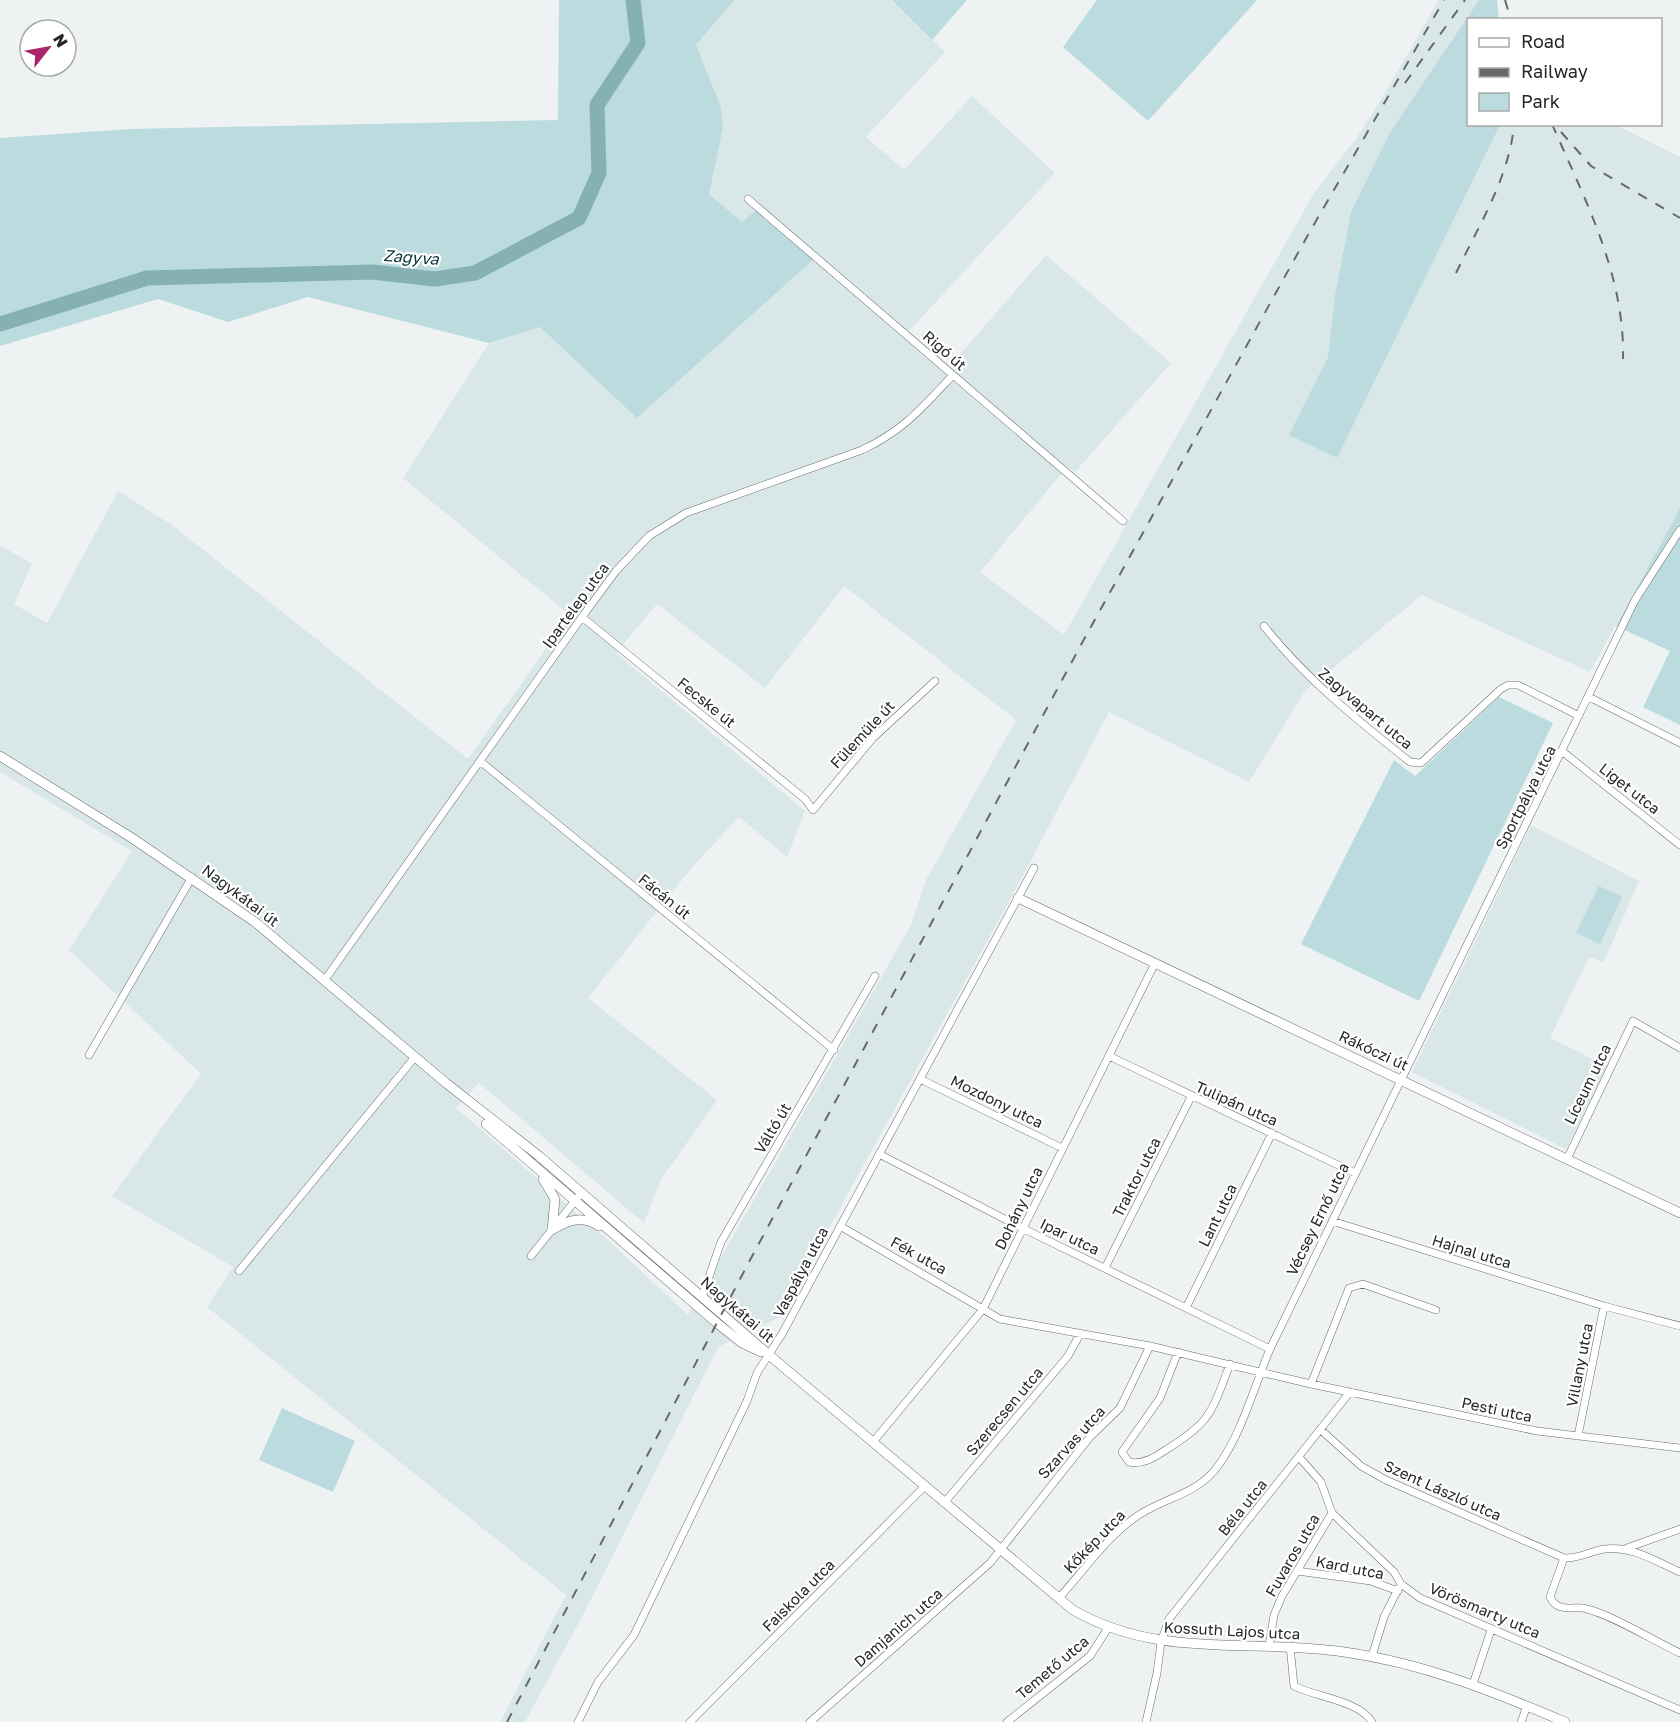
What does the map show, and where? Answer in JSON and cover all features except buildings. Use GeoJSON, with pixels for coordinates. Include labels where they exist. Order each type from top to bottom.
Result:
{"type":"FeatureCollection","features":[{"type":"Feature","properties":{"kind":"street","name":"Rigó út"},"geometry":{"type":"LineString","coordinates":[[748,199],[1123,521]]}},
{"type":"Feature","properties":{"kind":"street","name":"Ipartelep utca"},"geometry":{"type":"LineString","coordinates":[[324,981],[582,617],[616,571],[649,536],[686,513],[884,440],[908,424],[953,375]]}},
{"type":"Feature","properties":{"kind":"street","name":"Sportpálya utca"},"geometry":{"type":"LineString","coordinates":[[1400,1079],[1563,752],[1635,600],[1680,530]]}},
{"type":"Feature","properties":{"kind":"street","name":"Fecske út"},"geometry":{"type":"LineString","coordinates":[[582,617],[805,799],[813,810]]}},
{"type":"Feature","properties":{"kind":"street","name":"Zagyvapart utca"},"geometry":{"type":"LineString","coordinates":[[1263,626],[1291,660],[1335,701],[1410,762],[1420,763],[1508,685],[1518,686],[1579,716]]}},
{"type":"Feature","properties":{"kind":"street","name":"Fülemüle út"},"geometry":{"type":"LineString","coordinates":[[813,810],[873,738],[935,681]]}},
{"type":"Feature","properties":{"kind":"street"},"geometry":{"type":"LineString","coordinates":[[1589,697],[1680,743]]}},
{"type":"Feature","properties":{"kind":"street","name":"Liget utca"},"geometry":{"type":"LineString","coordinates":[[1563,752],[1680,845]]}},
{"type":"Feature","properties":{"kind":"street","name":"Nagykátai út"},"geometry":{"type":"LineString","coordinates":[[0,756],[192,877],[255,922],[769,1355]]}},
{"type":"Feature","properties":{"kind":"street","name":"Fácán út"},"geometry":{"type":"LineString","coordinates":[[480,761],[834,1050]]}},
{"type":"Feature","properties":{"kind":"street","name":"Vaspálya utca"},"geometry":{"type":"LineString","coordinates":[[578,1722],[598,1682],[634,1635],[747,1401],[757,1373],[840,1226],[1034,868]]}},
{"type":"Feature","properties":{"kind":"street"},"geometry":{"type":"LineString","coordinates":[[89,1055],[192,877]]}},
{"type":"Feature","properties":{"kind":"street","name":"Rákóczi út"},"geometry":{"type":"LineString","coordinates":[[1018,898],[1680,1213]]}},
{"type":"Feature","properties":{"kind":"street","name":"Dohány utca"},"geometry":{"type":"LineString","coordinates":[[873,1443],[983,1309],[1155,963]]}},
{"type":"Feature","properties":{"kind":"street","name":"Váltó út"},"geometry":{"type":"LineString","coordinates":[[702,1298],[720,1242],[876,976]]}},
{"type":"Feature","properties":{"kind":"street","name":"Líceum utca"},"geometry":{"type":"LineString","coordinates":[[1567,1159],[1633,1021],[1680,1048]]}},
{"type":"Feature","properties":{"kind":"street","name":"Tulipán utca"},"geometry":{"type":"LineString","coordinates":[[1109,1056],[1191,1097],[1355,1173]]}},
{"type":"Feature","properties":{"kind":"street"},"geometry":{"type":"LineString","coordinates":[[239,1271],[415,1057]]}},
{"type":"Feature","properties":{"kind":"street","name":"Mozdony utca"},"geometry":{"type":"LineString","coordinates":[[920,1079],[1062,1148]]}},
{"type":"Feature","properties":{"kind":"street","name":"Vécsey Ernő utca"},"geometry":{"type":"LineString","coordinates":[[1260,1372],[1400,1079]]}},
{"type":"Feature","properties":{"kind":"street","name":"Nagykátai út"},"geometry":{"type":"LineString","coordinates":[[446,1083],[525,1160],[579,1196],[615,1236],[726,1330],[742,1343],[769,1355]]}},
{"type":"Feature","properties":{"kind":"street","name":"Traktor utca"},"geometry":{"type":"LineString","coordinates":[[1105,1268],[1191,1097]]}},
{"type":"Feature","properties":{"kind":"street","name":"Lant utca"},"geometry":{"type":"LineString","coordinates":[[1186,1308],[1272,1133]]}},
{"type":"Feature","properties":{"kind":"street","name":"Ipar utca"},"geometry":{"type":"LineString","coordinates":[[879,1154],[1270,1349]]}},
{"type":"Feature","properties":{"kind":"street"},"geometry":{"type":"LineString","coordinates":[[525,1160],[549,1186],[555,1199],[552,1230]]}},
{"type":"Feature","properties":{"kind":"street"},"geometry":{"type":"LineString","coordinates":[[531,1256],[579,1196]]}},
{"type":"Feature","properties":{"kind":"street"},"geometry":{"type":"LineString","coordinates":[[552,1230],[565,1221],[578,1218],[592,1221],[615,1236]]}},
{"type":"Feature","properties":{"kind":"street","name":"Hajnal utca"},"geometry":{"type":"LineString","coordinates":[[1332,1221],[1604,1306]]}},
{"type":"Feature","properties":{"kind":"street","name":"Fék utca"},"geometry":{"type":"LineString","coordinates":[[840,1226],[977,1303],[983,1309]]}},
{"type":"Feature","properties":{"kind":"street"},"geometry":{"type":"LineString","coordinates":[[1311,1384],[1349,1288],[1363,1284],[1436,1310]]}},
{"type":"Feature","properties":{"kind":"street","name":"Villany utca"},"geometry":{"type":"LineString","coordinates":[[1578,1436],[1604,1306],[1680,1326]]}},
{"type":"Feature","properties":{"kind":"street","name":"Pesti utca"},"geometry":{"type":"LineString","coordinates":[[983,1309],[1000,1318],[1150,1346],[1311,1384],[1537,1431],[1680,1448]]}},
{"type":"Feature","properties":{"kind":"street","name":"Szerecsen utca"},"geometry":{"type":"LineString","coordinates":[[944,1503],[1068,1356],[1080,1334]]}},
{"type":"Feature","properties":{"kind":"street","name":"Szarvas utca"},"geometry":{"type":"LineString","coordinates":[[1000,1549],[1090,1437],[1120,1408],[1150,1346]]}},
{"type":"Feature","properties":{"kind":"street"},"geometry":{"type":"LineString","coordinates":[[1178,1352],[1160,1398],[1122,1452],[1130,1462],[1136,1464],[1153,1458],[1195,1432],[1213,1408],[1230,1364]]}},
{"type":"Feature","properties":{"kind":"street","name":"Kossuth Lajos utca"},"geometry":{"type":"LineString","coordinates":[[769,1355],[1058,1599],[1108,1628],[1161,1642],[1290,1646],[1372,1656],[1435,1670],[1565,1722]]}},
{"type":"Feature","properties":{"kind":"street","name":"Kőkép utca"},"geometry":{"type":"LineString","coordinates":[[1058,1599],[1132,1519],[1155,1505],[1194,1489],[1217,1468],[1230,1446],[1260,1372]]}},
{"type":"Feature","properties":{"kind":"street","name":"Béla utca"},"geometry":{"type":"LineString","coordinates":[[1146,1722],[1161,1642],[1169,1619],[1350,1392]]}},
{"type":"Feature","properties":{"kind":"street","name":"Szent László utca"},"geometry":{"type":"LineString","coordinates":[[1321,1430],[1361,1466],[1386,1480],[1564,1558]]}},
{"type":"Feature","properties":{"kind":"street","name":"Vörösmarty utca"},"geometry":{"type":"LineString","coordinates":[[1299,1457],[1321,1482],[1332,1513],[1394,1572],[1399,1587],[1491,1630],[1541,1649],[1680,1710]]}},
{"type":"Feature","properties":{"kind":"street","name":"Faiskola utca"},"geometry":{"type":"LineString","coordinates":[[690,1722],[925,1486]]}},
{"type":"Feature","properties":{"kind":"street","name":"Fuvaros utca"},"geometry":{"type":"LineString","coordinates":[[1269,1646],[1274,1615],[1332,1513]]}},
{"type":"Feature","properties":{"kind":"street"},"geometry":{"type":"LineString","coordinates":[[1680,1529],[1628,1548],[1603,1549],[1576,1558],[1564,1558],[1550,1597],[1552,1602],[1566,1609],[1588,1609],[1680,1653]]}},
{"type":"Feature","properties":{"kind":"street"},"geometry":{"type":"LineString","coordinates":[[1628,1548],[1680,1572]]}},
{"type":"Feature","properties":{"kind":"street","name":"Damjanich utca"},"geometry":{"type":"LineString","coordinates":[[810,1722],[938,1611],[990,1563],[1000,1549]]}},
{"type":"Feature","properties":{"kind":"street","name":"Kard utca"},"geometry":{"type":"LineString","coordinates":[[1297,1571],[1399,1587]]}},
{"type":"Feature","properties":{"kind":"street"},"geometry":{"type":"LineString","coordinates":[[1372,1656],[1384,1617],[1399,1587]]}},
{"type":"Feature","properties":{"kind":"street","name":"Temető utca"},"geometry":{"type":"LineString","coordinates":[[1007,1722],[1090,1656],[1108,1628]]}},
{"type":"Feature","properties":{"kind":"street"},"geometry":{"type":"LineString","coordinates":[[1473,1684],[1491,1630]]}},
{"type":"Feature","properties":{"kind":"street"},"geometry":{"type":"LineString","coordinates":[[1290,1646],[1294,1686],[1312,1695],[1361,1709],[1372,1722]]}},
{"type":"Feature","properties":{"kind":"street"},"geometry":{"type":"LineString","coordinates":[[1521,1722],[1527,1706]]}},
{"type":"Feature","properties":{"kind":"shaded area"},"geometry":{"type":"Polygon","coordinates":[[[734,0],[892,0],[945,52],[866,137],[904,170],[972,96],[1055,173],[909,331],[950,366],[1046,255],[1171,363],[1075,472],[1067,467],[980,572],[1064,635],[1314,193],[1356,139],[1439,0],[1479,0],[1389,134],[1351,212],[1335,295],[1328,357],[1290,435],[1337,458],[1500,126],[1618,126],[1680,157],[1680,508],[1590,672],[1422,595],[1305,691],[1249,782],[1109,712],[1012,896],[780,1317],[718,1347],[585,1611],[525,1722],[500,1722],[566,1595],[207,1307],[233,1267],[112,1196],[201,1074],[69,950],[132,851],[0,772],[0,545],[32,564],[14,604],[47,623],[118,491],[172,525],[468,759],[570,615],[403,478],[489,343],[540,327],[638,417],[813,260],[756,209],[742,222],[709,194],[723,128],[721,107],[696,45],[734,0]],[[844,586],[765,688],[657,604],[616,653],[805,811],[787,857],[739,817],[694,865],[588,998],[717,1100],[660,1181],[644,1223],[479,1083],[456,1108],[610,1242],[688,1315],[910,927],[926,880],[1016,720],[844,586]]]}},
{"type":"Feature","properties":{"kind":"shaded area"},"geometry":{"type":"Polygon","coordinates":[[[1531,825],[1639,881],[1604,962],[1589,957],[1550,1038],[1607,1066],[1566,1149],[1412,1072],[1531,825]]]}},
{"type":"Feature","properties":{"kind":"green space"},"geometry":{"type":"Polygon","coordinates":[[[559,0],[734,0],[696,45],[721,107],[723,128],[709,194],[742,222],[757,209],[813,260],[637,418],[540,327],[489,343],[308,297],[228,322],[158,299],[0,346],[0,138],[130,129],[558,120],[559,0]]]}},
{"type":"Feature","properties":{"kind":"green space"},"geometry":{"type":"Polygon","coordinates":[[[892,0],[967,0],[932,40],[892,0]]]}},
{"type":"Feature","properties":{"kind":"green space"},"geometry":{"type":"Polygon","coordinates":[[[1097,0],[1257,0],[1148,121],[1063,47],[1097,0]]]}},
{"type":"Feature","properties":{"kind":"green space"},"geometry":{"type":"Polygon","coordinates":[[[1479,0],[1497,0],[1499,18],[1467,18],[1467,126],[1500,126],[1337,458],[1289,435],[1328,357],[1335,295],[1351,212],[1389,134],[1479,0]]]}},
{"type":"Feature","properties":{"kind":"green space"},"geometry":{"type":"Polygon","coordinates":[[[1680,508],[1680,725],[1643,707],[1670,651],[1616,626],[1680,508]]]}},
{"type":"Feature","properties":{"kind":"green space"},"geometry":{"type":"Polygon","coordinates":[[[1499,697],[1553,723],[1419,1001],[1301,944],[1394,760],[1415,776],[1499,697]]]}},
{"type":"Feature","properties":{"kind":"green space"},"geometry":{"type":"Polygon","coordinates":[[[1599,886],[1622,897],[1600,944],[1576,933],[1599,886]]]}},
{"type":"Feature","properties":{"kind":"green space"},"geometry":{"type":"Polygon","coordinates":[[[282,1408],[355,1441],[333,1492],[259,1460],[282,1408]]]}},
{"type":"Feature","properties":{"kind":"waterway","name":"Zagyva"},"geometry":{"type":"LineString","coordinates":[[0,324],[147,278],[372,272],[435,279],[475,273],[579,218],[599,173],[597,105],[638,43],[633,0]]}},
{"type":"Feature","properties":{"kind":"railway"},"geometry":{"type":"LineString","coordinates":[[507,1722],[749,1262],[1082,643],[1309,233],[1444,0]]}},
{"type":"Feature","properties":{"kind":"railway"},"geometry":{"type":"LineString","coordinates":[[1405,83],[1465,0]]}},
{"type":"Feature","properties":{"kind":"railway"},"geometry":{"type":"LineString","coordinates":[[1505,0],[1510,18]]}},
{"type":"Feature","properties":{"kind":"railway"},"geometry":{"type":"LineString","coordinates":[[1456,273],[1500,182],[1514,126]]}},
{"type":"Feature","properties":{"kind":"railway"},"geometry":{"type":"LineString","coordinates":[[1553,126],[1601,238],[1617,298],[1622,328],[1623,359]]}},
{"type":"Feature","properties":{"kind":"railway"},"geometry":{"type":"LineString","coordinates":[[1561,132],[1591,166],[1680,218]]}}]}
